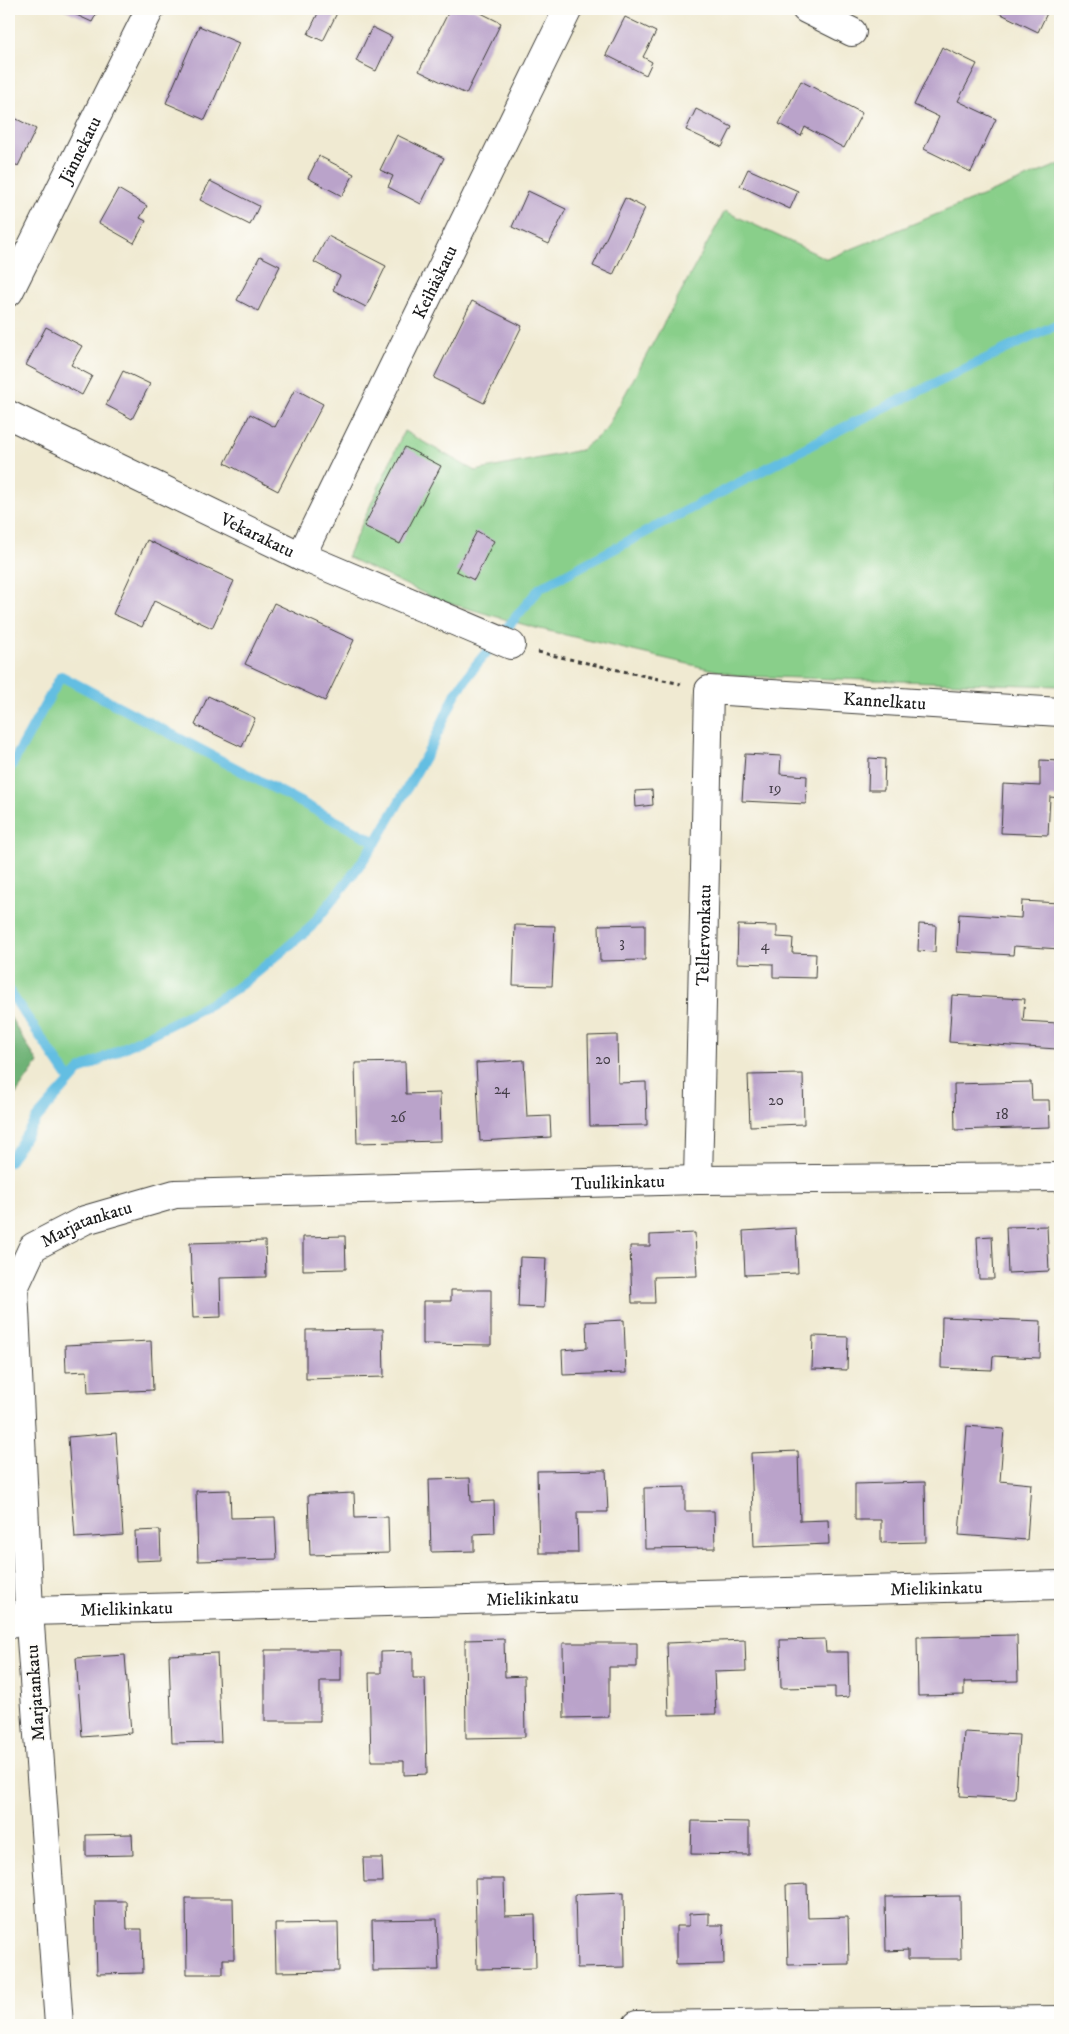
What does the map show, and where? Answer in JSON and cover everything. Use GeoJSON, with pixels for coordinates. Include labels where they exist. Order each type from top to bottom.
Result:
{"type":"FeatureCollection","features":[{"type":"Feature","properties":{"kind":"street","name":"Jännekatu"},"geometry":{"type":"LineString","coordinates":[[9,292],[150,9]]}},
{"type":"Feature","properties":{"kind":"street","name":"Keihäskatu"},"geometry":{"type":"LineString","coordinates":[[301,556],[568,9]]}},
{"type":"Feature","properties":{"kind":"street"},"geometry":{"type":"LineString","coordinates":[[806,9],[852,32]]}},
{"type":"Feature","properties":{"kind":"street","name":"Vekarakatu"},"geometry":{"type":"LineString","coordinates":[[9,415],[301,556],[511,645]]}},
{"type":"Feature","properties":{"kind":"street","name":"Kannelkatu"},"geometry":{"type":"LineString","coordinates":[[709,690],[1060,712]]}},
{"type":"Feature","properties":{"kind":"street","name":"Tellervonkatu"},"geometry":{"type":"LineString","coordinates":[[698,1180],[709,690]]}},
{"type":"Feature","properties":{"kind":"street","name":"Tuulikinkatu"},"geometry":{"type":"LineString","coordinates":[[176,1194],[698,1180],[1060,1177]]}},
{"type":"Feature","properties":{"kind":"street","name":"Marjatankatu"},"geometry":{"type":"LineString","coordinates":[[60,2025],[19,1618],[14,1288],[33,1247],[84,1220],[176,1194]]}},
{"type":"Feature","properties":{"kind":"street","name":"Mielikinkatu"},"geometry":{"type":"LineString","coordinates":[[19,1618],[1060,1585]]}},
{"type":"Feature","properties":{"kind":"street"},"geometry":{"type":"LineString","coordinates":[[638,2025],[1060,2020]]}},
{"type":"Feature","properties":{"kind":"path"},"geometry":{"type":"LineString","coordinates":[[511,645],[709,690]]}},
{"type":"Feature","properties":{"kind":"green space"},"geometry":{"type":"Polygon","coordinates":[[[1060,164],[1060,686],[739,676],[536,628],[438,600],[347,557],[404,431],[475,471],[581,450],[605,431],[725,211],[827,259],[1060,164]]]}},
{"type":"Feature","properties":{"kind":"green space"},"geometry":{"type":"Polygon","coordinates":[[[61,676],[376,842],[310,928],[259,971],[210,1004],[80,1070],[70,1080],[9,991],[9,770],[61,676]]]}},
{"type":"Feature","properties":{"kind":"green space"},"geometry":{"type":"Polygon","coordinates":[[[9,1015],[38,1063],[9,1104],[9,1015]]]}},
{"type":"Feature","properties":{"kind":"building"},"geometry":{"type":"Polygon","coordinates":[[[63,9],[99,9],[92,22],[63,9]]]}},
{"type":"Feature","properties":{"kind":"building"},"geometry":{"type":"Polygon","coordinates":[[[320,9],[339,9],[323,41],[308,34],[320,9]]]}},
{"type":"Feature","properties":{"kind":"building"},"geometry":{"type":"Polygon","coordinates":[[[450,9],[473,9],[501,23],[466,94],[419,71],[450,9]]]}},
{"type":"Feature","properties":{"kind":"building"},"geometry":{"type":"Polygon","coordinates":[[[991,9],[1049,9],[1038,32],[991,9]]]}},
{"type":"Feature","properties":{"kind":"building"},"geometry":{"type":"Polygon","coordinates":[[[625,17],[656,32],[643,57],[652,62],[646,75],[606,55],[625,17]]]}},
{"type":"Feature","properties":{"kind":"building"},"geometry":{"type":"Polygon","coordinates":[[[199,26],[239,43],[205,120],[166,103],[199,26]]]}},
{"type":"Feature","properties":{"kind":"building"},"geometry":{"type":"Polygon","coordinates":[[[372,27],[392,37],[376,71],[356,61],[372,27]]]}},
{"type":"Feature","properties":{"kind":"building"},"geometry":{"type":"Polygon","coordinates":[[[942,47],[977,64],[958,101],[996,119],[971,172],[924,149],[939,117],[914,105],[942,47]]]}},
{"type":"Feature","properties":{"kind":"building"},"geometry":{"type":"Polygon","coordinates":[[[801,81],[862,113],[844,148],[805,127],[801,136],[779,124],[801,81]]]}},
{"type":"Feature","properties":{"kind":"building"},"geometry":{"type":"Polygon","coordinates":[[[696,109],[732,127],[722,147],[686,130],[696,109]]]}},
{"type":"Feature","properties":{"kind":"building"},"geometry":{"type":"Polygon","coordinates":[[[9,115],[36,129],[18,166],[9,161],[9,115]]]}},
{"type":"Feature","properties":{"kind":"building"},"geometry":{"type":"Polygon","coordinates":[[[397,135],[444,158],[421,204],[388,187],[393,176],[380,170],[397,135]]]}},
{"type":"Feature","properties":{"kind":"building"},"geometry":{"type":"Polygon","coordinates":[[[319,156],[354,174],[342,196],[308,178],[319,156]]]}},
{"type":"Feature","properties":{"kind":"building"},"geometry":{"type":"Polygon","coordinates":[[[748,169],[798,191],[790,209],[740,186],[748,169]]]}},
{"type":"Feature","properties":{"kind":"building"},"geometry":{"type":"Polygon","coordinates":[[[210,181],[259,206],[250,225],[200,200],[210,181]]]}},
{"type":"Feature","properties":{"kind":"building"},"geometry":{"type":"Polygon","coordinates":[[[118,189],[147,206],[140,218],[146,221],[134,243],[99,223],[118,189]]]}},
{"type":"Feature","properties":{"kind":"building"},"geometry":{"type":"Polygon","coordinates":[[[528,191],[566,209],[549,244],[512,227],[528,191]]]}},
{"type":"Feature","properties":{"kind":"building"},"geometry":{"type":"Polygon","coordinates":[[[625,198],[645,208],[613,275],[593,266],[625,198]]]}},
{"type":"Feature","properties":{"kind":"building"},"geometry":{"type":"Polygon","coordinates":[[[328,236],[386,266],[366,307],[333,290],[340,276],[314,262],[328,236]]]}},
{"type":"Feature","properties":{"kind":"building"},"geometry":{"type":"Polygon","coordinates":[[[260,256],[280,266],[258,311],[237,300],[260,256]]]}},
{"type":"Feature","properties":{"kind":"building"},"geometry":{"type":"Polygon","coordinates":[[[472,301],[522,326],[484,403],[434,378],[472,301]]]}},
{"type":"Feature","properties":{"kind":"building"},"geometry":{"type":"Polygon","coordinates":[[[46,327],[82,346],[71,365],[92,376],[82,395],[26,365],[46,327]]]}},
{"type":"Feature","properties":{"kind":"building"},"geometry":{"type":"Polygon","coordinates":[[[123,371],[150,384],[132,419],[106,405],[123,371]]]}},
{"type":"Feature","properties":{"kind":"building"},"geometry":{"type":"Polygon","coordinates":[[[295,389],[323,404],[278,491],[225,463],[250,414],[275,427],[295,389]]]}},
{"type":"Feature","properties":{"kind":"building"},"geometry":{"type":"Polygon","coordinates":[[[405,447],[441,466],[400,544],[364,526],[405,447]]]}},
{"type":"Feature","properties":{"kind":"building"},"geometry":{"type":"Polygon","coordinates":[[[477,531],[494,541],[474,580],[456,571],[477,531]]]}},
{"type":"Feature","properties":{"kind":"building"},"geometry":{"type":"Polygon","coordinates":[[[147,540],[234,581],[212,628],[154,601],[142,627],[113,614],[147,540]]]}},
{"type":"Feature","properties":{"kind":"building"},"geometry":{"type":"Polygon","coordinates":[[[274,603],[354,640],[325,701],[245,664],[274,603]]]}},
{"type":"Feature","properties":{"kind":"building"},"geometry":{"type":"Polygon","coordinates":[[[208,696],[255,718],[242,747],[195,725],[208,696]]]}},
{"type":"Feature","properties":{"kind":"building"},"geometry":{"type":"Polygon","coordinates":[[[745,754],[781,756],[780,774],[807,776],[806,804],[742,801],[745,754]]]}},
{"type":"Feature","properties":{"kind":"building"},"geometry":{"type":"Polygon","coordinates":[[[869,758],[885,759],[884,790],[868,790],[869,758]]]}},
{"type":"Feature","properties":{"kind":"building"},"geometry":{"type":"Polygon","coordinates":[[[1040,760],[1060,761],[1060,798],[1050,797],[1048,835],[1001,833],[1003,784],[1040,786],[1040,760]]]}},
{"type":"Feature","properties":{"kind":"building"},"geometry":{"type":"Polygon","coordinates":[[[652,790],[653,805],[636,807],[635,791],[652,790]]]}},
{"type":"Feature","properties":{"kind":"building"},"geometry":{"type":"Polygon","coordinates":[[[1022,901],[1060,903],[1060,949],[1014,946],[1013,955],[957,952],[959,914],[1021,918],[1022,901]]]}},
{"type":"Feature","properties":{"kind":"building"},"geometry":{"type":"Polygon","coordinates":[[[645,924],[645,960],[600,961],[599,925],[645,924]]]}},
{"type":"Feature","properties":{"kind":"building"},"geometry":{"type":"Polygon","coordinates":[[[919,924],[936,925],[935,952],[918,951],[919,924]]]}},
{"type":"Feature","properties":{"kind":"building"},"geometry":{"type":"Polygon","coordinates":[[[515,925],[555,926],[552,986],[513,985],[515,925]]]}},
{"type":"Feature","properties":{"kind":"building"},"geometry":{"type":"Polygon","coordinates":[[[738,925],[777,926],[777,937],[793,938],[792,953],[816,954],[815,978],[773,977],[773,964],[737,963],[738,925]]]}},
{"type":"Feature","properties":{"kind":"building"},"geometry":{"type":"Polygon","coordinates":[[[952,995],[1025,999],[1023,1021],[1058,1023],[1057,1049],[949,1042],[952,995]]]}},
{"type":"Feature","properties":{"kind":"building"},"geometry":{"type":"Polygon","coordinates":[[[617,1035],[618,1083],[646,1082],[647,1125],[590,1126],[588,1036],[617,1035]]]}},
{"type":"Feature","properties":{"kind":"building"},"geometry":{"type":"Polygon","coordinates":[[[524,1060],[527,1117],[550,1116],[551,1137],[480,1141],[476,1063],[524,1060]]]}},
{"type":"Feature","properties":{"kind":"building"},"geometry":{"type":"Polygon","coordinates":[[[405,1062],[406,1094],[440,1093],[441,1141],[357,1143],[355,1063],[405,1062]]]}},
{"type":"Feature","properties":{"kind":"building"},"geometry":{"type":"Polygon","coordinates":[[[803,1074],[804,1124],[750,1126],[748,1075],[803,1074]]]}},
{"type":"Feature","properties":{"kind":"building"},"geometry":{"type":"Polygon","coordinates":[[[1031,1082],[1032,1100],[1049,1100],[1050,1127],[955,1130],[954,1084],[1031,1082]]]}},
{"type":"Feature","properties":{"kind":"building"},"geometry":{"type":"Polygon","coordinates":[[[1047,1226],[1049,1271],[1008,1273],[1006,1227],[1047,1226]]]}},
{"type":"Feature","properties":{"kind":"building"},"geometry":{"type":"Polygon","coordinates":[[[796,1228],[798,1273],[745,1275],[743,1231],[796,1228]]]}},
{"type":"Feature","properties":{"kind":"building"},"geometry":{"type":"Polygon","coordinates":[[[695,1233],[697,1276],[654,1277],[655,1303],[632,1303],[630,1246],[650,1246],[650,1235],[695,1233]]]}},
{"type":"Feature","properties":{"kind":"building"},"geometry":{"type":"Polygon","coordinates":[[[345,1236],[346,1269],[303,1270],[303,1237],[345,1236]]]}},
{"type":"Feature","properties":{"kind":"building"},"geometry":{"type":"Polygon","coordinates":[[[992,1236],[994,1279],[979,1279],[977,1237],[992,1236]]]}},
{"type":"Feature","properties":{"kind":"building"},"geometry":{"type":"Polygon","coordinates":[[[265,1241],[266,1277],[220,1278],[221,1317],[193,1318],[190,1243],[265,1241]]]}},
{"type":"Feature","properties":{"kind":"building"},"geometry":{"type":"Polygon","coordinates":[[[520,1257],[546,1258],[544,1308],[518,1307],[520,1257]]]}},
{"type":"Feature","properties":{"kind":"building"},"geometry":{"type":"Polygon","coordinates":[[[451,1290],[491,1290],[491,1345],[423,1344],[423,1301],[451,1301],[451,1290]]]}},
{"type":"Feature","properties":{"kind":"building"},"geometry":{"type":"Polygon","coordinates":[[[942,1317],[1041,1321],[1040,1358],[993,1356],[992,1370],[941,1368],[942,1317]]]}},
{"type":"Feature","properties":{"kind":"building"},"geometry":{"type":"Polygon","coordinates":[[[624,1320],[626,1373],[563,1375],[562,1350],[587,1348],[586,1322],[624,1320]]]}},
{"type":"Feature","properties":{"kind":"building"},"geometry":{"type":"Polygon","coordinates":[[[383,1329],[384,1377],[306,1379],[306,1330],[383,1329]]]}},
{"type":"Feature","properties":{"kind":"building"},"geometry":{"type":"Polygon","coordinates":[[[813,1336],[848,1337],[847,1370],[812,1369],[813,1336]]]}},
{"type":"Feature","properties":{"kind":"building"},"geometry":{"type":"Polygon","coordinates":[[[151,1341],[153,1390],[88,1393],[87,1371],[66,1372],[65,1345],[151,1341]]]}},
{"type":"Feature","properties":{"kind":"building"},"geometry":{"type":"Polygon","coordinates":[[[967,1426],[1004,1429],[1000,1481],[1031,1484],[1027,1540],[959,1535],[967,1426]]]}},
{"type":"Feature","properties":{"kind":"building"},"geometry":{"type":"Polygon","coordinates":[[[116,1433],[123,1535],[75,1538],[68,1437],[116,1433]]]}},
{"type":"Feature","properties":{"kind":"building"},"geometry":{"type":"Polygon","coordinates":[[[798,1451],[800,1521],[828,1520],[829,1544],[754,1547],[751,1453],[798,1451]]]}},
{"type":"Feature","properties":{"kind":"building"},"geometry":{"type":"Polygon","coordinates":[[[606,1470],[608,1512],[577,1512],[578,1553],[539,1553],[537,1471],[606,1470]]]}},
{"type":"Feature","properties":{"kind":"building"},"geometry":{"type":"Polygon","coordinates":[[[470,1478],[471,1502],[494,1501],[495,1533],[474,1534],[474,1551],[431,1552],[429,1479],[470,1478]]]}},
{"type":"Feature","properties":{"kind":"building"},"geometry":{"type":"Polygon","coordinates":[[[925,1482],[926,1542],[881,1543],[881,1520],[855,1520],[855,1484],[925,1482]]]}},
{"type":"Feature","properties":{"kind":"building"},"geometry":{"type":"Polygon","coordinates":[[[685,1487],[685,1511],[714,1511],[715,1548],[645,1549],[644,1488],[685,1487]]]}},
{"type":"Feature","properties":{"kind":"building"},"geometry":{"type":"Polygon","coordinates":[[[230,1490],[231,1518],[275,1517],[277,1559],[198,1561],[196,1491],[230,1490]]]}},
{"type":"Feature","properties":{"kind":"building"},"geometry":{"type":"Polygon","coordinates":[[[354,1493],[355,1518],[388,1517],[389,1553],[310,1555],[308,1495],[354,1493]]]}},
{"type":"Feature","properties":{"kind":"building"},"geometry":{"type":"Polygon","coordinates":[[[160,1530],[161,1560],[136,1561],[135,1531],[160,1530]]]}},
{"type":"Feature","properties":{"kind":"building"},"geometry":{"type":"Polygon","coordinates":[[[1017,1635],[1018,1681],[964,1682],[964,1695],[918,1696],[917,1637],[1017,1635]]]}},
{"type":"Feature","properties":{"kind":"building"},"geometry":{"type":"Polygon","coordinates":[[[504,1639],[505,1677],[524,1676],[525,1737],[466,1738],[465,1640],[504,1639]]]}},
{"type":"Feature","properties":{"kind":"building"},"geometry":{"type":"Polygon","coordinates":[[[825,1639],[826,1652],[848,1652],[849,1697],[835,1698],[835,1687],[781,1688],[780,1640],[825,1639]]]}},
{"type":"Feature","properties":{"kind":"building"},"geometry":{"type":"Polygon","coordinates":[[[745,1640],[746,1671],[714,1672],[716,1714],[669,1715],[667,1643],[745,1640]]]}},
{"type":"Feature","properties":{"kind":"building"},"geometry":{"type":"Polygon","coordinates":[[[563,1643],[637,1643],[637,1667],[609,1667],[609,1717],[564,1718],[563,1643]]]}},
{"type":"Feature","properties":{"kind":"building"},"geometry":{"type":"Polygon","coordinates":[[[265,1650],[341,1650],[341,1681],[320,1681],[320,1721],[265,1721],[265,1650]]]}},
{"type":"Feature","properties":{"kind":"building"},"geometry":{"type":"Polygon","coordinates":[[[413,1651],[413,1678],[425,1678],[427,1774],[404,1775],[404,1761],[371,1761],[369,1673],[381,1673],[381,1652],[413,1651]]]}},
{"type":"Feature","properties":{"kind":"building"},"geometry":{"type":"Polygon","coordinates":[[[217,1653],[221,1742],[172,1743],[169,1655],[217,1653]]]}},
{"type":"Feature","properties":{"kind":"building"},"geometry":{"type":"Polygon","coordinates":[[[125,1655],[131,1733],[82,1737],[76,1658],[125,1655]]]}},
{"type":"Feature","properties":{"kind":"building"},"geometry":{"type":"Polygon","coordinates":[[[964,1732],[1019,1735],[1015,1799],[960,1796],[964,1732]]]}},
{"type":"Feature","properties":{"kind":"building"},"geometry":{"type":"Polygon","coordinates":[[[692,1821],[749,1822],[749,1855],[691,1854],[692,1821]]]}},
{"type":"Feature","properties":{"kind":"building"},"geometry":{"type":"Polygon","coordinates":[[[132,1834],[133,1855],[86,1856],[86,1835],[132,1834]]]}},
{"type":"Feature","properties":{"kind":"building"},"geometry":{"type":"Polygon","coordinates":[[[363,1858],[382,1858],[383,1882],[364,1882],[363,1858]]]}},
{"type":"Feature","properties":{"kind":"building"},"geometry":{"type":"Polygon","coordinates":[[[475,1879],[504,1879],[505,1916],[535,1915],[536,1968],[477,1969],[475,1879]]]}},
{"type":"Feature","properties":{"kind":"building"},"geometry":{"type":"Polygon","coordinates":[[[807,1884],[808,1918],[848,1917],[849,1964],[788,1965],[786,1885],[807,1884]]]}},
{"type":"Feature","properties":{"kind":"building"},"geometry":{"type":"Polygon","coordinates":[[[624,1892],[625,1967],[577,1968],[575,1894],[624,1892]]]}},
{"type":"Feature","properties":{"kind":"building"},"geometry":{"type":"Polygon","coordinates":[[[960,1896],[961,1959],[908,1959],[908,1950],[886,1951],[885,1897],[960,1896]]]}},
{"type":"Feature","properties":{"kind":"building"},"geometry":{"type":"Polygon","coordinates":[[[186,1898],[233,1898],[234,1959],[223,1959],[223,1974],[187,1974],[186,1898]]]}},
{"type":"Feature","properties":{"kind":"building"},"geometry":{"type":"Polygon","coordinates":[[[95,1901],[126,1901],[127,1929],[142,1929],[143,1973],[97,1974],[95,1901]]]}},
{"type":"Feature","properties":{"kind":"building"},"geometry":{"type":"Polygon","coordinates":[[[709,1913],[709,1925],[723,1925],[724,1964],[676,1965],[676,1926],[689,1926],[689,1914],[709,1913]]]}},
{"type":"Feature","properties":{"kind":"building"},"geometry":{"type":"Polygon","coordinates":[[[437,1919],[439,1970],[373,1971],[372,1920],[437,1919]]]}},
{"type":"Feature","properties":{"kind":"building"},"geometry":{"type":"Polygon","coordinates":[[[338,1923],[339,1971],[276,1972],[275,1924],[338,1923]]]}},
{"type":"Feature","properties":{"kind":"waterway"},"geometry":{"type":"LineString","coordinates":[[9,1162],[37,1118],[80,1070],[210,1004],[235,989],[310,928],[376,842],[432,745],[456,693],[476,665],[540,588],[845,427],[1060,323]]}},
{"type":"Feature","properties":{"kind":"waterway"},"geometry":{"type":"LineString","coordinates":[[9,770],[61,676],[376,842]]}},
{"type":"Feature","properties":{"kind":"waterway"},"geometry":{"type":"LineString","coordinates":[[9,991],[70,1080]]}}]}
